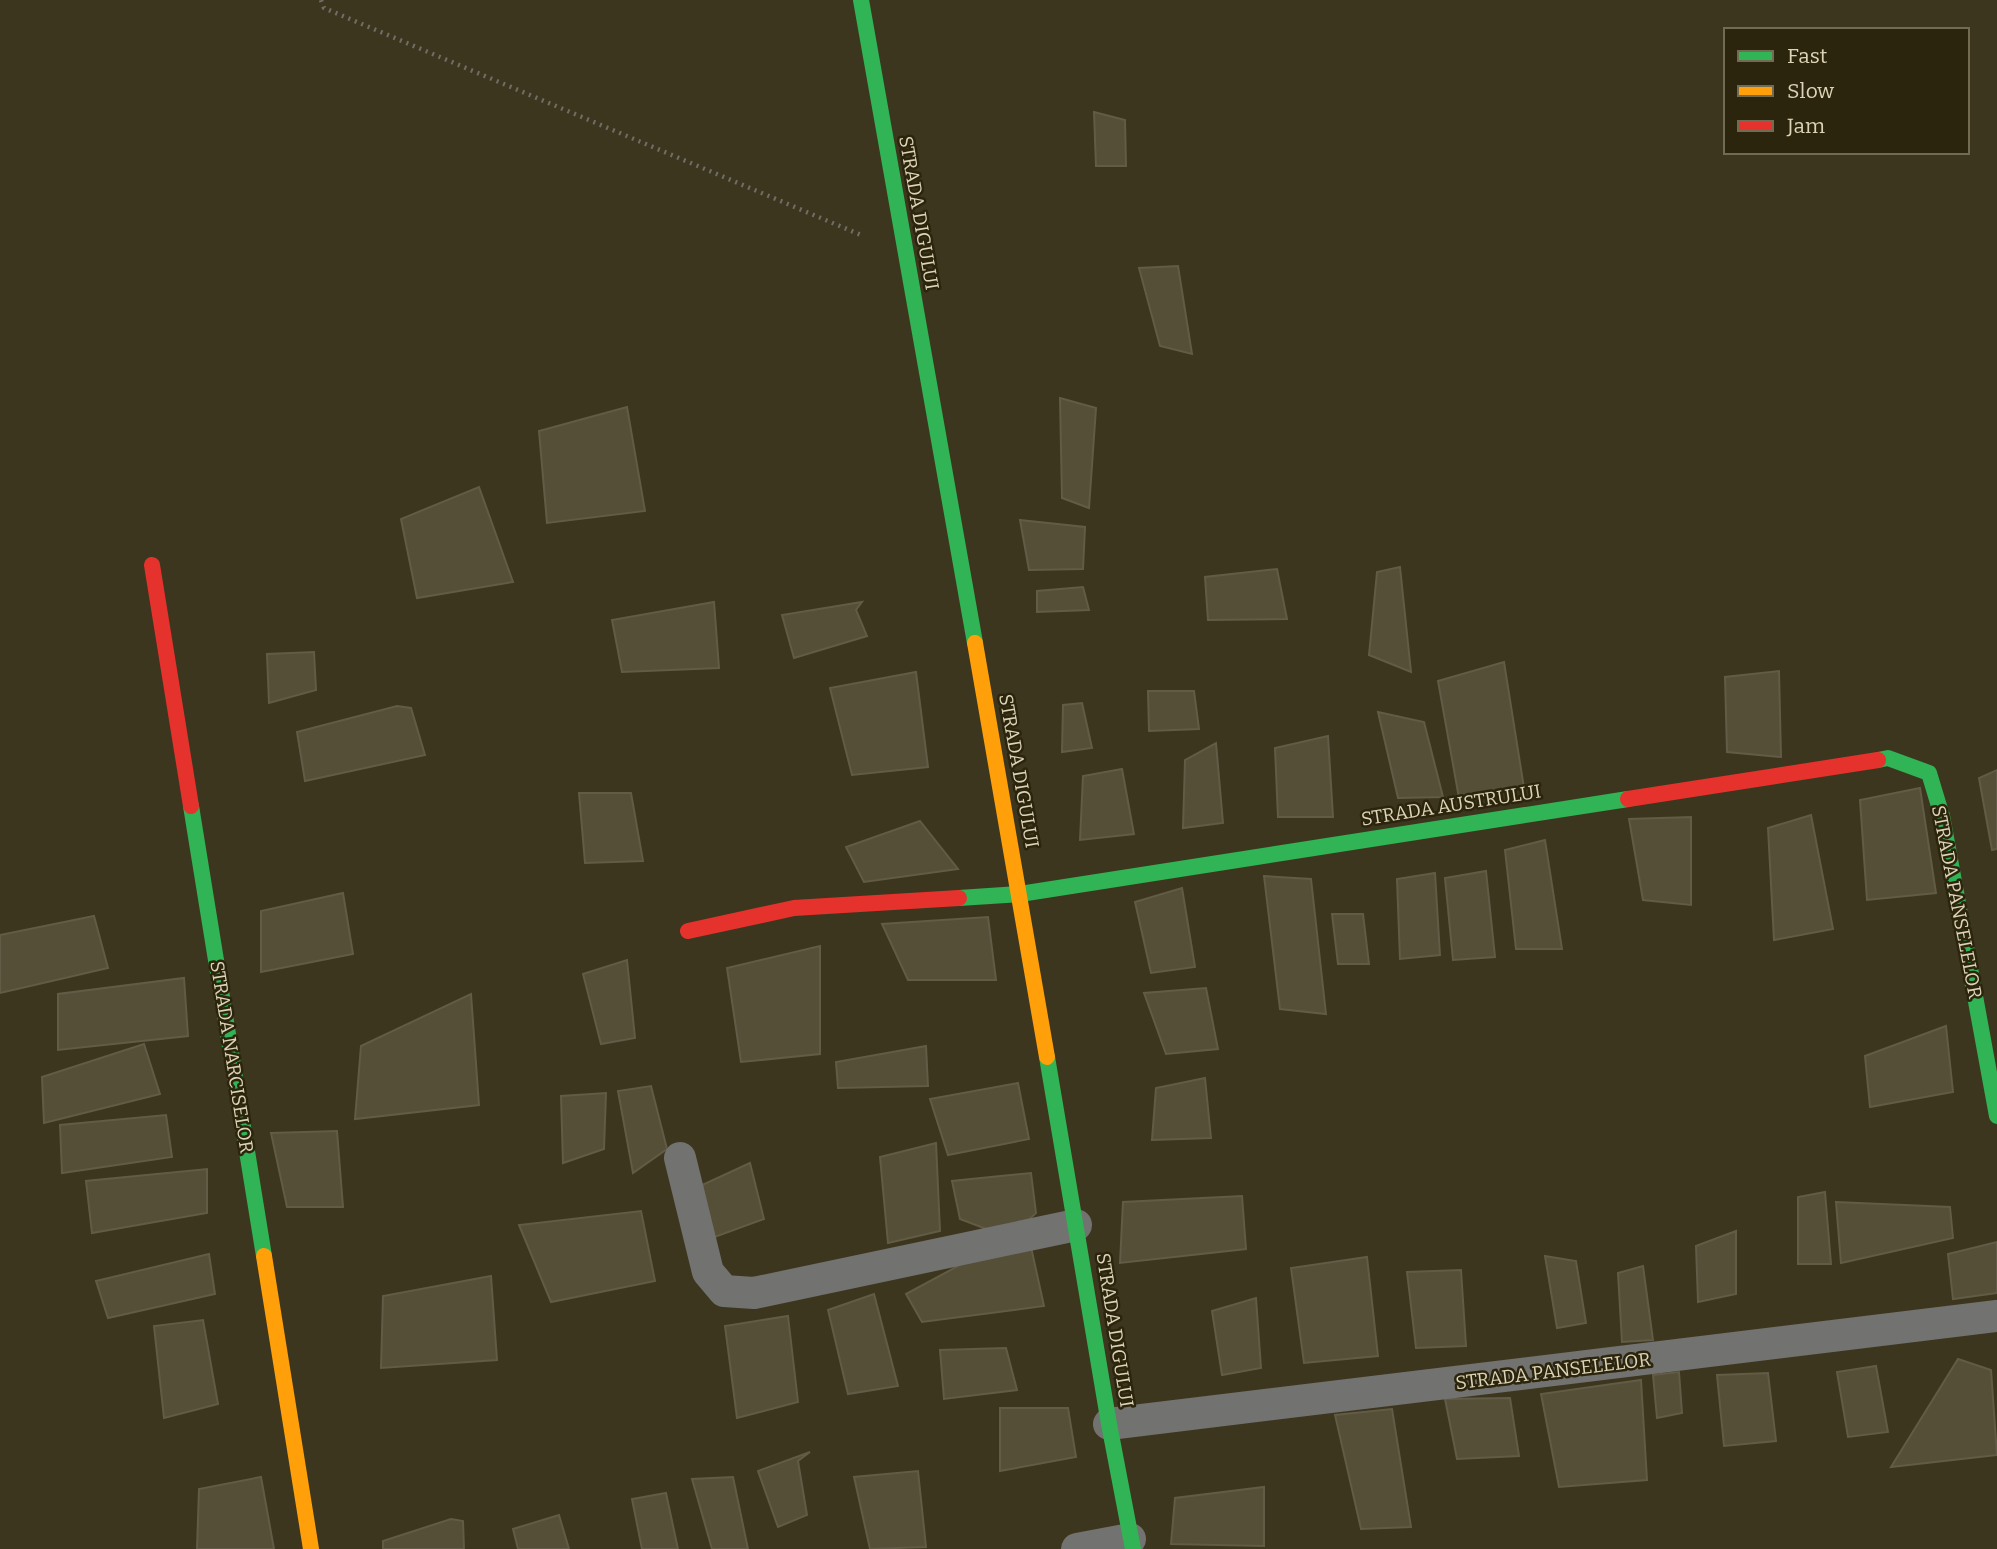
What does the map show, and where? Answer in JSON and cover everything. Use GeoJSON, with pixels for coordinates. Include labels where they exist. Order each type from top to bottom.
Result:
{"type":"FeatureCollection","features":[{"type":"Feature","properties":{"kind":"street","name":"STRADA DIGULUI"},"geometry":{"type":"LineString","coordinates":[[861,0],[1132,1544]]}},
{"type":"Feature","properties":{"kind":"street","name":"STRADA NARCISELOR"},"geometry":{"type":"LineString","coordinates":[[152,565],[312,1549]]}},
{"type":"Feature","properties":{"kind":"street","name":"STRADA AUSTRULUI"},"geometry":{"type":"LineString","coordinates":[[688,931],[794,908],[1020,894],[1888,758]]}},
{"type":"Feature","properties":{"kind":"street","name":"STRADA PANSELELOR"},"geometry":{"type":"LineString","coordinates":[[1888,758],[1929,773],[1942,816],[1997,1116]]}},
{"type":"Feature","properties":{"kind":"street"},"geometry":{"type":"LineString","coordinates":[[680,1158],[708,1272],[724,1291],[754,1293],[1076,1225]]}},
{"type":"Feature","properties":{"kind":"street","name":"STRADA PANSELELOR"},"geometry":{"type":"LineString","coordinates":[[1109,1424],[1997,1316]]}},
{"type":"Feature","properties":{"kind":"street"},"geometry":{"type":"LineString","coordinates":[[1077,1549],[1132,1544]]}},
{"type":"Feature","properties":{"kind":"path"},"geometry":{"type":"LineString","coordinates":[[321,0],[324,8],[904,253]]}},
{"type":"Feature","properties":{"kind":"building"},"geometry":{"type":"Polygon","coordinates":[[[1094,112],[1125,120],[1126,166],[1096,166],[1094,112]]]}},
{"type":"Feature","properties":{"kind":"building"},"geometry":{"type":"Polygon","coordinates":[[[1178,266],[1192,354],[1160,346],[1139,268],[1178,266]]]}},
{"type":"Feature","properties":{"kind":"building"},"geometry":{"type":"Polygon","coordinates":[[[1060,398],[1096,408],[1089,508],[1062,498],[1060,398]]]}},
{"type":"Feature","properties":{"kind":"building"},"geometry":{"type":"Polygon","coordinates":[[[627,407],[645,511],[547,523],[539,431],[627,407]]]}},
{"type":"Feature","properties":{"kind":"building"},"geometry":{"type":"Polygon","coordinates":[[[479,487],[513,582],[417,598],[401,519],[479,487]]]}},
{"type":"Feature","properties":{"kind":"building"},"geometry":{"type":"Polygon","coordinates":[[[1020,520],[1085,527],[1083,569],[1029,570],[1020,520]]]}},
{"type":"Feature","properties":{"kind":"building"},"geometry":{"type":"Polygon","coordinates":[[[1400,567],[1411,672],[1369,655],[1377,572],[1400,567]]]}},
{"type":"Feature","properties":{"kind":"building"},"geometry":{"type":"Polygon","coordinates":[[[1277,569],[1287,619],[1208,620],[1205,577],[1277,569]]]}},
{"type":"Feature","properties":{"kind":"building"},"geometry":{"type":"Polygon","coordinates":[[[1083,587],[1089,610],[1037,612],[1037,591],[1083,587]]]}},
{"type":"Feature","properties":{"kind":"building"},"geometry":{"type":"Polygon","coordinates":[[[714,602],[719,668],[622,672],[612,620],[714,602]]]}},
{"type":"Feature","properties":{"kind":"building"},"geometry":{"type":"Polygon","coordinates":[[[862,602],[856,610],[867,636],[794,658],[782,615],[862,602]]]}},
{"type":"Feature","properties":{"kind":"building"},"geometry":{"type":"Polygon","coordinates":[[[314,652],[316,690],[269,703],[267,654],[314,652]]]}},
{"type":"Feature","properties":{"kind":"building"},"geometry":{"type":"Polygon","coordinates":[[[1504,662],[1524,788],[1459,798],[1438,681],[1504,662]]]}},
{"type":"Feature","properties":{"kind":"building"},"geometry":{"type":"Polygon","coordinates":[[[1779,671],[1781,757],[1727,752],[1725,677],[1779,671]]]}},
{"type":"Feature","properties":{"kind":"building"},"geometry":{"type":"Polygon","coordinates":[[[916,672],[928,767],[852,775],[830,688],[916,672]]]}},
{"type":"Feature","properties":{"kind":"building"},"geometry":{"type":"Polygon","coordinates":[[[1148,691],[1194,691],[1199,729],[1149,731],[1148,691]]]}},
{"type":"Feature","properties":{"kind":"building"},"geometry":{"type":"Polygon","coordinates":[[[1082,703],[1092,748],[1062,752],[1063,705],[1082,703]]]}},
{"type":"Feature","properties":{"kind":"building"},"geometry":{"type":"Polygon","coordinates":[[[397,706],[411,708],[425,755],[305,781],[297,732],[397,706]]]}},
{"type":"Feature","properties":{"kind":"building"},"geometry":{"type":"Polygon","coordinates":[[[1378,712],[1424,722],[1443,797],[1398,798],[1378,712]]]}},
{"type":"Feature","properties":{"kind":"building"},"geometry":{"type":"Polygon","coordinates":[[[1328,736],[1333,817],[1278,817],[1275,748],[1328,736]]]}},
{"type":"Feature","properties":{"kind":"building"},"geometry":{"type":"Polygon","coordinates":[[[1216,743],[1223,823],[1183,828],[1185,760],[1216,743]]]}},
{"type":"Feature","properties":{"kind":"building"},"geometry":{"type":"Polygon","coordinates":[[[1122,769],[1134,834],[1080,840],[1083,776],[1122,769]]]}},
{"type":"Feature","properties":{"kind":"building"},"geometry":{"type":"Polygon","coordinates":[[[1997,770],[1997,849],[1992,850],[1979,778],[1997,770]]]}},
{"type":"Feature","properties":{"kind":"building"},"geometry":{"type":"Polygon","coordinates":[[[1920,788],[1936,893],[1867,900],[1860,800],[1920,788]]]}},
{"type":"Feature","properties":{"kind":"building"},"geometry":{"type":"Polygon","coordinates":[[[579,793],[631,793],[643,861],[585,863],[579,793]]]}},
{"type":"Feature","properties":{"kind":"building"},"geometry":{"type":"Polygon","coordinates":[[[1811,815],[1833,929],[1774,940],[1768,828],[1811,815]]]}},
{"type":"Feature","properties":{"kind":"building"},"geometry":{"type":"Polygon","coordinates":[[[1691,817],[1691,905],[1643,900],[1629,819],[1691,817]]]}},
{"type":"Feature","properties":{"kind":"building"},"geometry":{"type":"Polygon","coordinates":[[[920,821],[958,869],[864,882],[846,847],[920,821]]]}},
{"type":"Feature","properties":{"kind":"building"},"geometry":{"type":"Polygon","coordinates":[[[1545,840],[1562,949],[1516,949],[1505,850],[1545,840]]]}},
{"type":"Feature","properties":{"kind":"building"},"geometry":{"type":"Polygon","coordinates":[[[1486,871],[1495,957],[1453,960],[1445,878],[1486,871]]]}},
{"type":"Feature","properties":{"kind":"building"},"geometry":{"type":"Polygon","coordinates":[[[1435,873],[1440,955],[1400,959],[1397,879],[1435,873]]]}},
{"type":"Feature","properties":{"kind":"building"},"geometry":{"type":"Polygon","coordinates":[[[1264,876],[1311,879],[1326,1014],[1280,1009],[1264,876]]]}},
{"type":"Feature","properties":{"kind":"building"},"geometry":{"type":"Polygon","coordinates":[[[1182,888],[1195,967],[1151,973],[1135,902],[1182,888]]]}},
{"type":"Feature","properties":{"kind":"building"},"geometry":{"type":"Polygon","coordinates":[[[343,893],[353,954],[261,972],[261,911],[343,893]]]}},
{"type":"Feature","properties":{"kind":"building"},"geometry":{"type":"Polygon","coordinates":[[[1332,914],[1363,914],[1369,964],[1338,964],[1332,914]]]}},
{"type":"Feature","properties":{"kind":"building"},"geometry":{"type":"Polygon","coordinates":[[[94,916],[108,968],[0,993],[0,935],[94,916]]]}},
{"type":"Feature","properties":{"kind":"building"},"geometry":{"type":"Polygon","coordinates":[[[988,917],[996,980],[908,980],[882,924],[988,917]]]}},
{"type":"Feature","properties":{"kind":"building"},"geometry":{"type":"Polygon","coordinates":[[[820,946],[820,1054],[741,1062],[727,968],[820,946]]]}},
{"type":"Feature","properties":{"kind":"building"},"geometry":{"type":"Polygon","coordinates":[[[627,960],[635,1038],[601,1044],[583,974],[627,960]]]}},
{"type":"Feature","properties":{"kind":"building"},"geometry":{"type":"Polygon","coordinates":[[[184,978],[188,1036],[58,1050],[58,994],[184,978]]]}},
{"type":"Feature","properties":{"kind":"building"},"geometry":{"type":"Polygon","coordinates":[[[1206,988],[1218,1049],[1166,1054],[1144,993],[1206,988]]]}},
{"type":"Feature","properties":{"kind":"building"},"geometry":{"type":"Polygon","coordinates":[[[471,994],[479,1105],[355,1119],[361,1046],[471,994]]]}},
{"type":"Feature","properties":{"kind":"building"},"geometry":{"type":"Polygon","coordinates":[[[1946,1026],[1953,1092],[1870,1107],[1865,1056],[1946,1026]]]}},
{"type":"Feature","properties":{"kind":"building"},"geometry":{"type":"Polygon","coordinates":[[[144,1044],[160,1094],[44,1123],[42,1077],[144,1044]]]}},
{"type":"Feature","properties":{"kind":"building"},"geometry":{"type":"Polygon","coordinates":[[[926,1046],[928,1086],[838,1088],[836,1062],[926,1046]]]}},
{"type":"Feature","properties":{"kind":"building"},"geometry":{"type":"Polygon","coordinates":[[[1205,1078],[1211,1138],[1152,1140],[1156,1088],[1205,1078]]]}},
{"type":"Feature","properties":{"kind":"building"},"geometry":{"type":"Polygon","coordinates":[[[1018,1083],[1029,1139],[948,1155],[930,1099],[1018,1083]]]}},
{"type":"Feature","properties":{"kind":"building"},"geometry":{"type":"Polygon","coordinates":[[[651,1086],[667,1149],[633,1173],[618,1091],[651,1086]]]}},
{"type":"Feature","properties":{"kind":"building"},"geometry":{"type":"Polygon","coordinates":[[[606,1093],[604,1149],[563,1163],[561,1096],[606,1093]]]}},
{"type":"Feature","properties":{"kind":"building"},"geometry":{"type":"Polygon","coordinates":[[[166,1115],[172,1157],[62,1173],[60,1125],[166,1115]]]}},
{"type":"Feature","properties":{"kind":"building"},"geometry":{"type":"Polygon","coordinates":[[[337,1131],[343,1207],[287,1207],[271,1133],[337,1131]]]}},
{"type":"Feature","properties":{"kind":"building"},"geometry":{"type":"Polygon","coordinates":[[[936,1143],[940,1231],[888,1243],[880,1157],[936,1143]]]}},
{"type":"Feature","properties":{"kind":"building"},"geometry":{"type":"Polygon","coordinates":[[[750,1163],[764,1219],[712,1238],[702,1185],[750,1163]]]}},
{"type":"Feature","properties":{"kind":"building"},"geometry":{"type":"Polygon","coordinates":[[[207,1169],[207,1213],[92,1233],[86,1181],[207,1169]]]}},
{"type":"Feature","properties":{"kind":"building"},"geometry":{"type":"Polygon","coordinates":[[[1031,1173],[1036,1213],[1010,1238],[960,1219],[952,1181],[1031,1173]]]}},
{"type":"Feature","properties":{"kind":"building"},"geometry":{"type":"Polygon","coordinates":[[[1825,1192],[1831,1264],[1798,1264],[1798,1197],[1825,1192]]]}},
{"type":"Feature","properties":{"kind":"building"},"geometry":{"type":"Polygon","coordinates":[[[1242,1196],[1246,1249],[1120,1263],[1123,1202],[1242,1196]]]}},
{"type":"Feature","properties":{"kind":"building"},"geometry":{"type":"Polygon","coordinates":[[[1836,1202],[1950,1207],[1953,1238],[1841,1263],[1836,1202]]]}},
{"type":"Feature","properties":{"kind":"building"},"geometry":{"type":"Polygon","coordinates":[[[641,1211],[655,1281],[551,1302],[519,1225],[641,1211]]]}},
{"type":"Feature","properties":{"kind":"building"},"geometry":{"type":"Polygon","coordinates":[[[1736,1231],[1736,1294],[1698,1302],[1696,1246],[1736,1231]]]}},
{"type":"Feature","properties":{"kind":"building"},"geometry":{"type":"Polygon","coordinates":[[[1010,1238],[1031,1247],[1044,1306],[922,1322],[906,1294],[1010,1238]]]}},
{"type":"Feature","properties":{"kind":"building"},"geometry":{"type":"Polygon","coordinates":[[[1997,1242],[1997,1293],[1953,1299],[1948,1254],[1997,1242]]]}},
{"type":"Feature","properties":{"kind":"building"},"geometry":{"type":"Polygon","coordinates":[[[209,1254],[215,1294],[108,1318],[96,1281],[209,1254]]]}},
{"type":"Feature","properties":{"kind":"building"},"geometry":{"type":"Polygon","coordinates":[[[1545,1256],[1576,1261],[1586,1323],[1557,1328],[1545,1256]]]}},
{"type":"Feature","properties":{"kind":"building"},"geometry":{"type":"Polygon","coordinates":[[[1367,1257],[1378,1356],[1304,1363],[1291,1268],[1367,1257]]]}},
{"type":"Feature","properties":{"kind":"building"},"geometry":{"type":"Polygon","coordinates":[[[1643,1266],[1653,1340],[1622,1342],[1618,1273],[1643,1266]]]}},
{"type":"Feature","properties":{"kind":"building"},"geometry":{"type":"Polygon","coordinates":[[[1461,1270],[1466,1346],[1416,1348],[1407,1272],[1461,1270]]]}},
{"type":"Feature","properties":{"kind":"building"},"geometry":{"type":"Polygon","coordinates":[[[491,1276],[497,1360],[381,1368],[383,1296],[491,1276]]]}},
{"type":"Feature","properties":{"kind":"building"},"geometry":{"type":"Polygon","coordinates":[[[874,1294],[898,1386],[848,1394],[828,1310],[874,1294]]]}},
{"type":"Feature","properties":{"kind":"building"},"geometry":{"type":"Polygon","coordinates":[[[1256,1298],[1261,1368],[1222,1375],[1212,1311],[1256,1298]]]}},
{"type":"Feature","properties":{"kind":"building"},"geometry":{"type":"Polygon","coordinates":[[[788,1316],[798,1402],[737,1418],[725,1326],[788,1316]]]}},
{"type":"Feature","properties":{"kind":"building"},"geometry":{"type":"Polygon","coordinates":[[[203,1320],[218,1404],[164,1418],[154,1326],[203,1320]]]}},
{"type":"Feature","properties":{"kind":"building"},"geometry":{"type":"Polygon","coordinates":[[[1006,1348],[1017,1390],[944,1399],[940,1350],[1006,1348]]]}},
{"type":"Feature","properties":{"kind":"building"},"geometry":{"type":"Polygon","coordinates":[[[1958,1359],[1991,1370],[1997,1455],[1891,1467],[1958,1359]]]}},
{"type":"Feature","properties":{"kind":"building"},"geometry":{"type":"Polygon","coordinates":[[[1876,1366],[1888,1432],[1848,1437],[1837,1372],[1876,1366]]]}},
{"type":"Feature","properties":{"kind":"building"},"geometry":{"type":"Polygon","coordinates":[[[1679,1372],[1682,1413],[1657,1418],[1653,1375],[1679,1372]]]}},
{"type":"Feature","properties":{"kind":"building"},"geometry":{"type":"Polygon","coordinates":[[[1768,1373],[1776,1441],[1724,1446],[1717,1375],[1768,1373]]]}},
{"type":"Feature","properties":{"kind":"building"},"geometry":{"type":"Polygon","coordinates":[[[1641,1380],[1647,1480],[1559,1487],[1541,1394],[1641,1380]]]}},
{"type":"Feature","properties":{"kind":"building"},"geometry":{"type":"Polygon","coordinates":[[[1510,1398],[1519,1456],[1457,1459],[1445,1399],[1510,1398]]]}},
{"type":"Feature","properties":{"kind":"building"},"geometry":{"type":"Polygon","coordinates":[[[1000,1408],[1068,1408],[1076,1457],[1000,1471],[1000,1408]]]}},
{"type":"Feature","properties":{"kind":"building"},"geometry":{"type":"Polygon","coordinates":[[[1392,1409],[1411,1527],[1361,1529],[1335,1415],[1392,1409]]]}},
{"type":"Feature","properties":{"kind":"building"},"geometry":{"type":"Polygon","coordinates":[[[810,1452],[798,1461],[807,1515],[778,1527],[758,1471],[810,1452]]]}},
{"type":"Feature","properties":{"kind":"building"},"geometry":{"type":"Polygon","coordinates":[[[918,1471],[926,1547],[870,1549],[854,1477],[918,1471]]]}},
{"type":"Feature","properties":{"kind":"building"},"geometry":{"type":"Polygon","coordinates":[[[261,1477],[274,1549],[197,1549],[199,1489],[261,1477]]]}},
{"type":"Feature","properties":{"kind":"building"},"geometry":{"type":"Polygon","coordinates":[[[733,1477],[748,1549],[712,1549],[692,1479],[733,1477]]]}},
{"type":"Feature","properties":{"kind":"building"},"geometry":{"type":"Polygon","coordinates":[[[1264,1487],[1264,1546],[1171,1544],[1175,1498],[1264,1487]]]}},
{"type":"Feature","properties":{"kind":"building"},"geometry":{"type":"Polygon","coordinates":[[[666,1493],[678,1549],[642,1549],[632,1499],[666,1493]]]}},
{"type":"Feature","properties":{"kind":"building"},"geometry":{"type":"Polygon","coordinates":[[[559,1515],[569,1549],[518,1549],[513,1529],[559,1515]]]}},
{"type":"Feature","properties":{"kind":"building"},"geometry":{"type":"Polygon","coordinates":[[[451,1519],[463,1521],[464,1549],[383,1549],[383,1541],[451,1519]]]}},
{"type":"Feature","properties":{"kind":"traffic: fast"},"geometry":{"type":"LineString","coordinates":[[861,0],[975,643]]}},
{"type":"Feature","properties":{"kind":"traffic: fast"},"geometry":{"type":"LineString","coordinates":[[1878,760],[1888,758],[1929,773],[1942,816],[1997,1116]]}},
{"type":"Feature","properties":{"kind":"traffic: fast"},"geometry":{"type":"LineString","coordinates":[[959,898],[1020,894],[1628,799]]}},
{"type":"Feature","properties":{"kind":"traffic: fast"},"geometry":{"type":"LineString","coordinates":[[191,806],[264,1256]]}},
{"type":"Feature","properties":{"kind":"traffic: fast"},"geometry":{"type":"LineString","coordinates":[[1047,1057],[1109,1424],[1133,1549]]}},
{"type":"Feature","properties":{"kind":"traffic: slow"},"geometry":{"type":"LineString","coordinates":[[975,643],[1047,1057]]}},
{"type":"Feature","properties":{"kind":"traffic: slow"},"geometry":{"type":"LineString","coordinates":[[264,1256],[311,1549]]}},
{"type":"Feature","properties":{"kind":"traffic: jam"},"geometry":{"type":"LineString","coordinates":[[152,565],[191,806]]}},
{"type":"Feature","properties":{"kind":"traffic: jam"},"geometry":{"type":"LineString","coordinates":[[1628,799],[1878,760]]}},
{"type":"Feature","properties":{"kind":"traffic: jam"},"geometry":{"type":"LineString","coordinates":[[688,931],[794,908],[959,898]]}}]}
